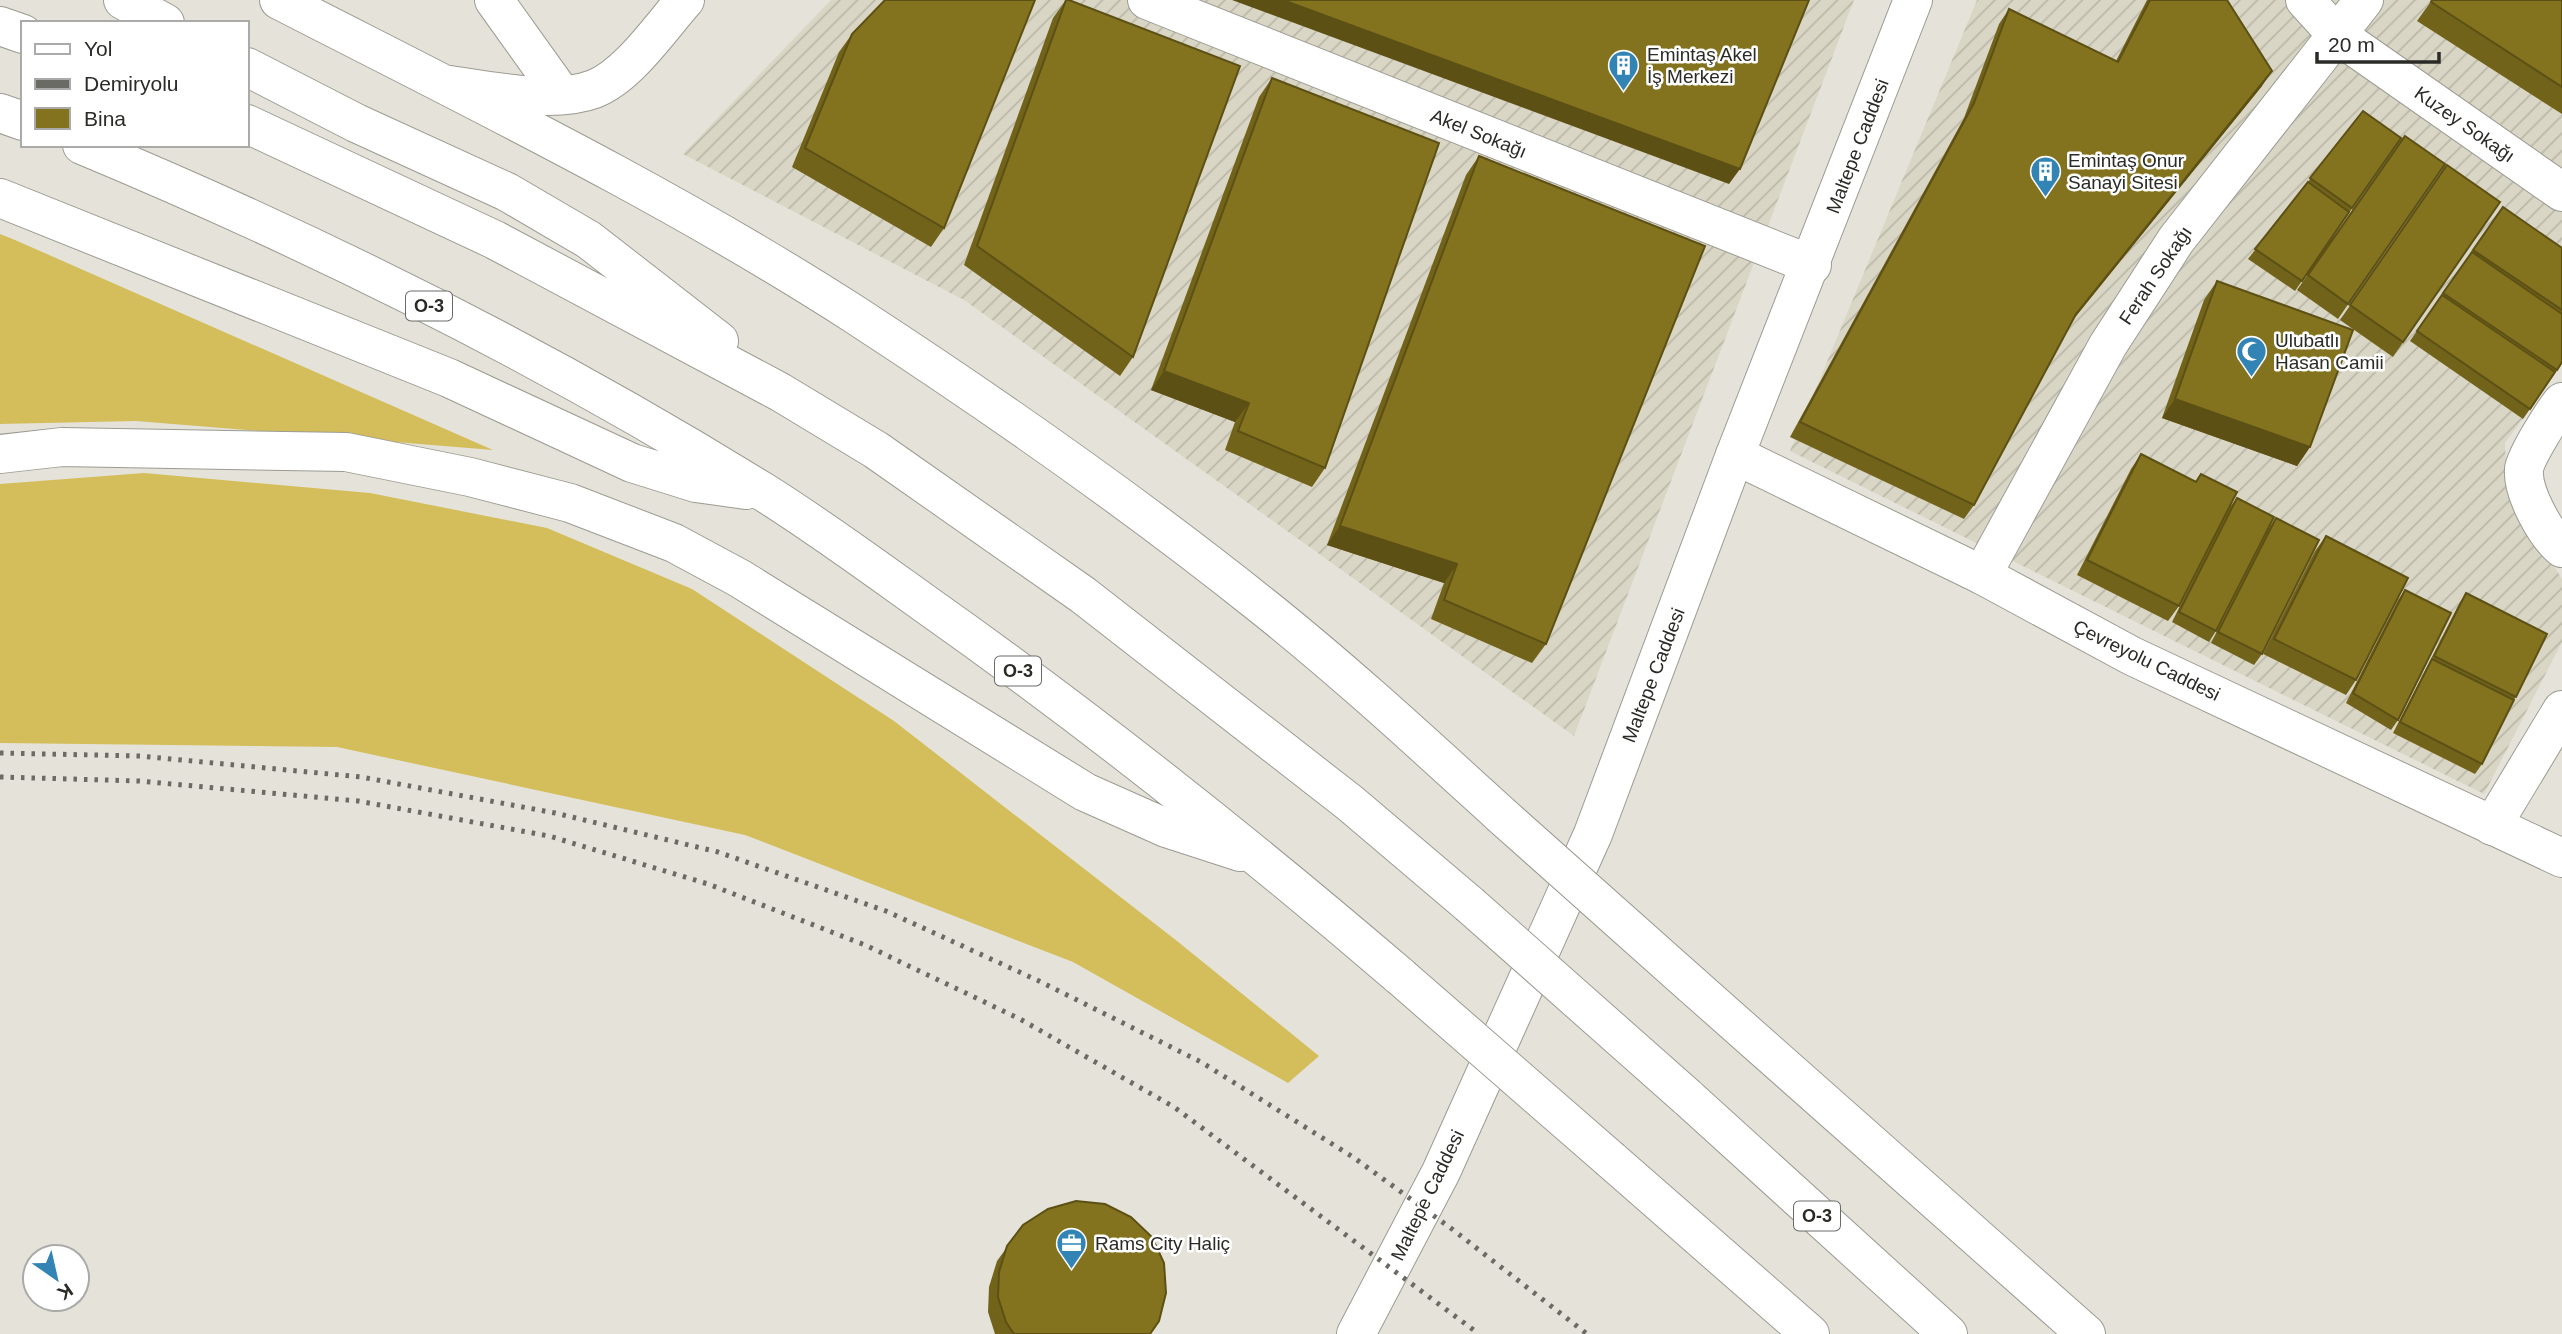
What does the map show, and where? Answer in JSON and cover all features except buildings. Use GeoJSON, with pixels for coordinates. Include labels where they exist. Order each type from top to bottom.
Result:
{"type":"FeatureCollection","features":[{"type":"Feature","properties":{"kind":"main road"},"geometry":{"type":"LineString","coordinates":[[123,0],[161,21]]}},
{"type":"Feature","properties":{"kind":"main road"},"geometry":{"type":"LineString","coordinates":[[279,0],[563,146],[854,315],[984,402],[1160,526],[1263,606],[1402,724],[2086,1334]]}},
{"type":"Feature","properties":{"kind":"main road"},"geometry":{"type":"LineString","coordinates":[[494,0],[562,95]]}},
{"type":"Feature","properties":{"kind":"main road"},"geometry":{"type":"LineString","coordinates":[[441,83],[513,93],[562,95],[594,89],[627,66],[685,0]]}},
{"type":"Feature","properties":{"kind":"main road","name":"Akel Sokağı"},"geometry":{"type":"LineString","coordinates":[[1147,0],[1812,265]]}},
{"type":"Feature","properties":{"kind":"main road","name":"Maltepe Caddesi"},"geometry":{"type":"LineString","coordinates":[[1356,1334],[1441,1172],[1593,834],[1735,455],[1812,265],[1913,0]]}},
{"type":"Feature","properties":{"kind":"main road","name":"Kuzey Sokağı"},"geometry":{"type":"LineString","coordinates":[[2305,0],[2336,34],[2562,192]]}},
{"type":"Feature","properties":{"kind":"main road","name":"Ferah Sokağı"},"geometry":{"type":"LineString","coordinates":[[1982,575],[2108,345],[2176,240],[2364,0]]}},
{"type":"Feature","properties":{"kind":"main road"},"geometry":{"type":"LineString","coordinates":[[0,26],[21,33]]}},
{"type":"Feature","properties":{"kind":"main road"},"geometry":{"type":"LineString","coordinates":[[248,67],[356,123],[506,192],[589,240],[672,303],[779,392]]}},
{"type":"Feature","properties":{"kind":"main road"},"geometry":{"type":"LineString","coordinates":[[0,113],[21,120]]}},
{"type":"Feature","properties":{"kind":"main road","name":"O-3"},"geometry":{"type":"LineString","coordinates":[[248,124],[495,240],[779,392],[887,458],[1083,595],[1350,803],[1469,904],[1948,1334]]}},
{"type":"Feature","properties":{"kind":"main road","name":"O-3"},"geometry":{"type":"LineString","coordinates":[[87,147],[215,200],[542,363],[764,492],[1082,717],[1264,860],[1811,1334]]}},
{"type":"Feature","properties":{"kind":"main road"},"geometry":{"type":"LineString","coordinates":[[0,198],[449,378],[632,463],[696,483],[764,492]]}},
{"type":"Feature","properties":{"kind":"main road"},"geometry":{"type":"LineString","coordinates":[[2562,401],[2551,415],[2524,469],[2531,504],[2562,548]]}},
{"type":"Feature","properties":{"kind":"main road"},"geometry":{"type":"LineString","coordinates":[[0,454],[62,447],[346,452],[470,477],[570,503],[674,543],[739,578],[1085,792],[1166,828],[1264,860]]}},
{"type":"Feature","properties":{"kind":"main road","name":"Çevreyolu Caddesi"},"geometry":{"type":"LineString","coordinates":[[1735,455],[1982,575],[2132,656],[2562,858]]}},
{"type":"Feature","properties":{"kind":"main road"},"geometry":{"type":"LineString","coordinates":[[2492,826],[2562,710]]}},
{"type":"Feature","properties":{"kind":"shaded area"},"geometry":{"type":"Polygon","coordinates":[[[831,0],[1854,0],[1574,736],[964,300],[683,154],[831,0]]]}},
{"type":"Feature","properties":{"kind":"shaded area"},"geometry":{"type":"Polygon","coordinates":[[[1977,0],[2562,0],[2562,364],[2505,443],[2507,492],[2562,579],[2562,642],[2484,794],[1790,451],[1977,0]]]}},
{"type":"Feature","properties":{"kind":"shaded area"},"geometry":{"type":"Polygon","coordinates":[[[0,234],[493,450],[136,421],[0,424],[0,234]]]}},
{"type":"Feature","properties":{"kind":"shaded area"},"geometry":{"type":"Polygon","coordinates":[[[144,473],[370,493],[547,528],[692,589],[894,721],[1177,941],[1319,1056],[1288,1083],[1073,962],[745,835],[337,747],[0,743],[0,484],[144,473]]]}},
{"type":"Feature","properties":{"kind":"railway"},"geometry":{"type":"LineString","coordinates":[[0,753],[140,756],[361,777],[555,813],[718,852],[886,911],[1039,981],[1201,1062],[1353,1157],[1452,1229],[1587,1334]]}},
{"type":"Feature","properties":{"kind":"railway"},"geometry":{"type":"LineString","coordinates":[[0,777],[139,781],[358,801],[549,836],[708,884],[865,945],[1020,1019],[1174,1107],[1479,1334]]}},
{"type":"Feature","properties":{"kind":"place","name":"Emintaş Akel İş Merkezi"},"geometry":{"type":"Point","coordinates":[1624,92]}},
{"type":"Feature","properties":{"kind":"place","name":"Emintaş Onur Sanayi Sitesi"},"geometry":{"type":"Point","coordinates":[2045,198]}},
{"type":"Feature","properties":{"kind":"place","name":"Ulubatlı Hasan Camii"},"geometry":{"type":"Point","coordinates":[2252,378]}},
{"type":"Feature","properties":{"kind":"place","name":"Rams City Haliç"},"geometry":{"type":"Point","coordinates":[1072,1270]}}]}
